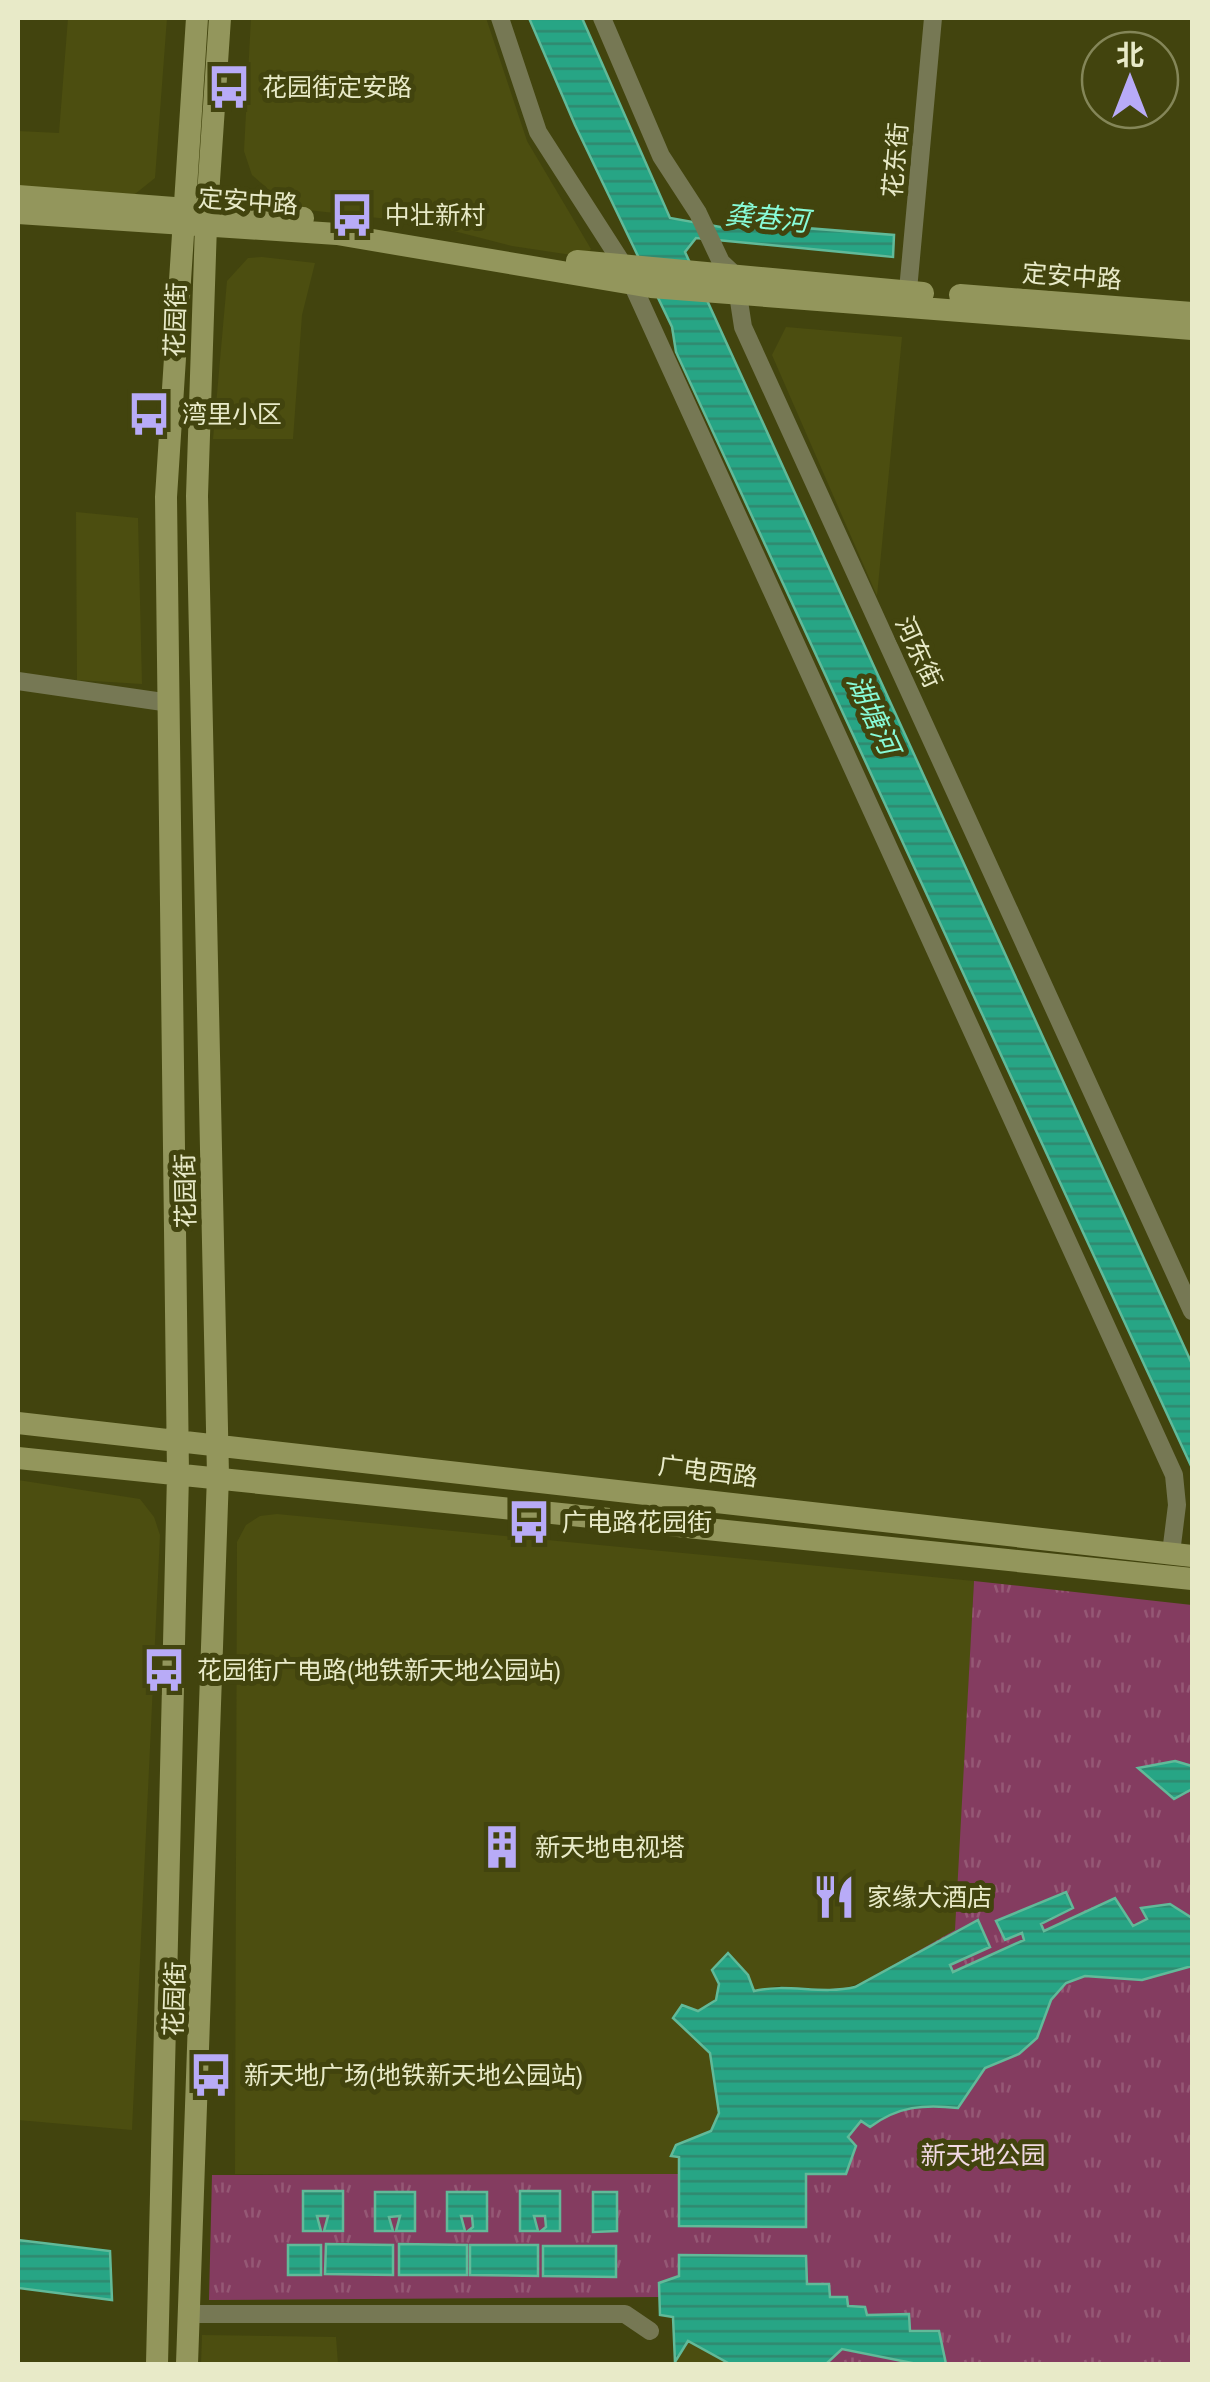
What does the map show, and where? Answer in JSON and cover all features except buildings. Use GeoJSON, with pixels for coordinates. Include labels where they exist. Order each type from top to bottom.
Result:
{"type":"FeatureCollection","features":[{"type":"Feature","properties":{"kind":"main road","name":"花园街"},"geometry":{"type":"LineString","coordinates":[[187,2364],[218,1476],[196,496],[197,18]]}},
{"type":"Feature","properties":{"kind":"main road","name":"花园街"},"geometry":{"type":"LineString","coordinates":[[157,2364],[178,1474],[166,496],[220,18]]}},
{"type":"Feature","properties":{"kind":"main road","name":"定安中路"},"geometry":{"type":"LineString","coordinates":[[18,196],[337,234],[636,276],[724,280],[1192,330]]}},
{"type":"Feature","properties":{"kind":"main road","name":"定安中路"},"geometry":{"type":"LineString","coordinates":[[18,213],[195,216]]}},
{"type":"Feature","properties":{"kind":"main road","name":"定安中路"},"geometry":{"type":"LineString","coordinates":[[908,299],[1192,313]]}},
{"type":"Feature","properties":{"kind":"main road"},"geometry":{"type":"LineString","coordinates":[[18,1423],[178,1438]]}},
{"type":"Feature","properties":{"kind":"main road","name":"广电西路"},"geometry":{"type":"LineString","coordinates":[[178,1438],[1182,1554]]}},
{"type":"Feature","properties":{"kind":"main road"},"geometry":{"type":"LineString","coordinates":[[18,1458],[1192,1580]]}},
{"type":"Feature","properties":{"kind":"street"},"geometry":{"type":"LineString","coordinates":[[500,18],[538,132],[636,276],[1174,1476],[1182,1554]]}},
{"type":"Feature","properties":{"kind":"street","name":"河东街"},"geometry":{"type":"LineString","coordinates":[[602,18],[662,156],[698,212],[744,328],[1192,1311]]}},
{"type":"Feature","properties":{"kind":"street","name":"花东街"},"geometry":{"type":"LineString","coordinates":[[908,299],[933,18]]}},
{"type":"Feature","properties":{"kind":"street"},"geometry":{"type":"LineString","coordinates":[[18,682],[170,703]]}},
{"type":"Feature","properties":{"kind":"street"},"geometry":{"type":"LineString","coordinates":[[189,2314],[625,2314],[650,2330]]}},
{"type":"Feature","properties":{"kind":"shaded area"},"geometry":{"type":"Polygon","coordinates":[[[68,18],[167,18],[155,178],[135,194],[18,187],[18,131],[59,133],[68,18]]]}},
{"type":"Feature","properties":{"kind":"shaded area"},"geometry":{"type":"Polygon","coordinates":[[[251,18],[486,18],[527,141],[591,249],[585,257],[512,246],[423,223],[299,209],[268,189],[252,175],[244,151],[251,18]]]}},
{"type":"Feature","properties":{"kind":"shaded area"},"geometry":{"type":"Polygon","coordinates":[[[248,258],[315,263],[302,315],[293,439],[213,439],[227,281],[248,258]]]}},
{"type":"Feature","properties":{"kind":"shaded area"},"geometry":{"type":"Polygon","coordinates":[[[786,327],[902,337],[877,596],[772,355],[786,327]]]}},
{"type":"Feature","properties":{"kind":"shaded area"},"geometry":{"type":"Polygon","coordinates":[[[76,512],[138,518],[142,684],[77,680],[76,512]]]}},
{"type":"Feature","properties":{"kind":"shaded area"},"geometry":{"type":"Polygon","coordinates":[[[18,1480],[140,1499],[154,1517],[160,1535],[132,2130],[18,2120],[18,1480]]]}},
{"type":"Feature","properties":{"kind":"shaded area"},"geometry":{"type":"Polygon","coordinates":[[[277,1514],[974,1581],[956,1930],[870,1979],[840,1990],[777,1986],[754,1991],[748,1975],[728,1954],[713,1970],[719,1984],[716,2000],[705,2010],[690,2010],[693,2039],[710,2053],[719,2113],[711,2131],[672,2156],[679,2156],[679,2175],[235,2174],[237,1542],[246,1525],[260,1516],[277,1514]]]}},
{"type":"Feature","properties":{"kind":"shaded area"},"geometry":{"type":"Polygon","coordinates":[[[202,2335],[336,2337],[338,2364],[201,2364],[202,2335]]]}},
{"type":"Feature","properties":{"kind":"shaded area"},"geometry":{"type":"Polygon","coordinates":[[[688,2341],[730,2364],[645,2364],[675,2362],[688,2341]]]}},
{"type":"Feature","properties":{"kind":"green space","name":"新天地公园"},"geometry":{"type":"Polygon","coordinates":[[[974,1581],[1192,1605],[1192,2364],[730,2364],[688,2341],[675,2362],[673,2317],[660,2315],[660,2297],[209,2300],[212,2175],[678,2174],[679,2157],[671,2156],[676,2145],[711,2131],[822,1990],[855,1987],[955,1930],[974,1581]]]}},
{"type":"Feature","properties":{"kind":"water","name":"湖塘河"},"geometry":{"type":"Polygon","coordinates":[[[529,18],[582,18],[670,218],[726,228],[754,224],[894,235],[893,257],[696,238],[685,252],[1192,1364],[1192,1468],[676,352],[672,327],[575,125],[529,18]]]}},
{"type":"Feature","properties":{"kind":"water"},"geometry":{"type":"Polygon","coordinates":[[[1175,1761],[1192,1766],[1192,1789],[1174,1799],[1138,1768],[1175,1761]]]}},
{"type":"Feature","properties":{"kind":"water"},"geometry":{"type":"Polygon","coordinates":[[[1066,1892],[1073,1908],[1041,1924],[1044,1931],[1115,1898],[1133,1926],[1147,1919],[1141,1908],[1170,1904],[1192,1918],[1192,1966],[1142,1980],[1085,1976],[1066,1983],[1051,2000],[1037,2038],[1019,2054],[985,2068],[958,2108],[912,2108],[870,2127],[861,2121],[848,2137],[856,2146],[846,2174],[806,2174],[806,2227],[679,2226],[679,2157],[671,2156],[676,2145],[711,2131],[719,2113],[710,2053],[673,2018],[682,2005],[698,2011],[716,2000],[719,1984],[712,1970],[728,1953],[748,1975],[754,1991],[842,1989],[855,1987],[978,1920],[990,1947],[950,1965],[953,1972],[1024,1940],[1022,1933],[1005,1940],[996,1921],[1066,1892]]]}},
{"type":"Feature","properties":{"kind":"water"},"geometry":{"type":"Polygon","coordinates":[[[303,2191],[343,2191],[343,2231],[324,2231],[328,2216],[317,2216],[321,2231],[303,2231],[303,2191]]]}},
{"type":"Feature","properties":{"kind":"water"},"geometry":{"type":"Polygon","coordinates":[[[520,2191],[560,2191],[560,2231],[541,2231],[546,2227],[545,2216],[534,2216],[538,2231],[520,2231],[520,2191]]]}},
{"type":"Feature","properties":{"kind":"water"},"geometry":{"type":"Polygon","coordinates":[[[375,2192],[415,2192],[415,2231],[396,2231],[400,2216],[389,2217],[393,2231],[375,2231],[375,2192]]]}},
{"type":"Feature","properties":{"kind":"water"},"geometry":{"type":"Polygon","coordinates":[[[447,2192],[487,2192],[487,2231],[468,2231],[473,2227],[472,2216],[461,2216],[465,2231],[447,2231],[447,2192]]]}},
{"type":"Feature","properties":{"kind":"water"},"geometry":{"type":"Polygon","coordinates":[[[593,2192],[617,2192],[617,2231],[593,2232],[593,2192]]]}},
{"type":"Feature","properties":{"kind":"water"},"geometry":{"type":"Polygon","coordinates":[[[18,2240],[110,2251],[112,2300],[18,2288],[18,2240]]]}},
{"type":"Feature","properties":{"kind":"water"},"geometry":{"type":"Polygon","coordinates":[[[326,2244],[393,2245],[393,2275],[325,2274],[326,2244]]]}},
{"type":"Feature","properties":{"kind":"water"},"geometry":{"type":"Polygon","coordinates":[[[399,2244],[467,2245],[467,2275],[399,2275],[399,2244]]]}},
{"type":"Feature","properties":{"kind":"water"},"geometry":{"type":"Polygon","coordinates":[[[288,2245],[321,2245],[321,2275],[288,2275],[288,2245]]]}},
{"type":"Feature","properties":{"kind":"water"},"geometry":{"type":"Polygon","coordinates":[[[470,2245],[538,2245],[538,2276],[470,2275],[470,2245]]]}},
{"type":"Feature","properties":{"kind":"water"},"geometry":{"type":"Polygon","coordinates":[[[543,2246],[616,2246],[616,2277],[543,2276],[543,2246]]]}},
{"type":"Feature","properties":{"kind":"water"},"geometry":{"type":"Polygon","coordinates":[[[679,2255],[806,2256],[807,2284],[829,2284],[830,2297],[847,2297],[848,2306],[865,2307],[867,2315],[909,2314],[910,2331],[939,2331],[946,2364],[917,2364],[842,2349],[826,2364],[730,2364],[688,2341],[675,2362],[673,2317],[660,2315],[659,2283],[679,2276],[679,2255]]]}},
{"type":"Feature","properties":{"kind":"place","name":"花园街定安路"},"geometry":{"type":"Point","coordinates":[229,87]}},
{"type":"Feature","properties":{"kind":"place","name":"中壮新村"},"geometry":{"type":"Point","coordinates":[352,215]}},
{"type":"Feature","properties":{"kind":"place","name":"湾里小区"},"geometry":{"type":"Point","coordinates":[149,414]}},
{"type":"Feature","properties":{"kind":"place","name":"广电路花园街"},"geometry":{"type":"Point","coordinates":[529,1522]}},
{"type":"Feature","properties":{"kind":"place","name":"花园街广电路(地铁新天地公园站)"},"geometry":{"type":"Point","coordinates":[164,1670]}},
{"type":"Feature","properties":{"kind":"place","name":"新天地电视塔"},"geometry":{"type":"Point","coordinates":[502,1847]}},
{"type":"Feature","properties":{"kind":"place","name":"家缘大酒店"},"geometry":{"type":"Point","coordinates":[834,1897]}},
{"type":"Feature","properties":{"kind":"place","name":"新天地广场(地铁新天地公园站)"},"geometry":{"type":"Point","coordinates":[211,2075]}},
{"type":"Feature","properties":{"kind":"water label","name":"龚巷河"},"geometry":{"type":"Point","coordinates":[767,217]}}]}
